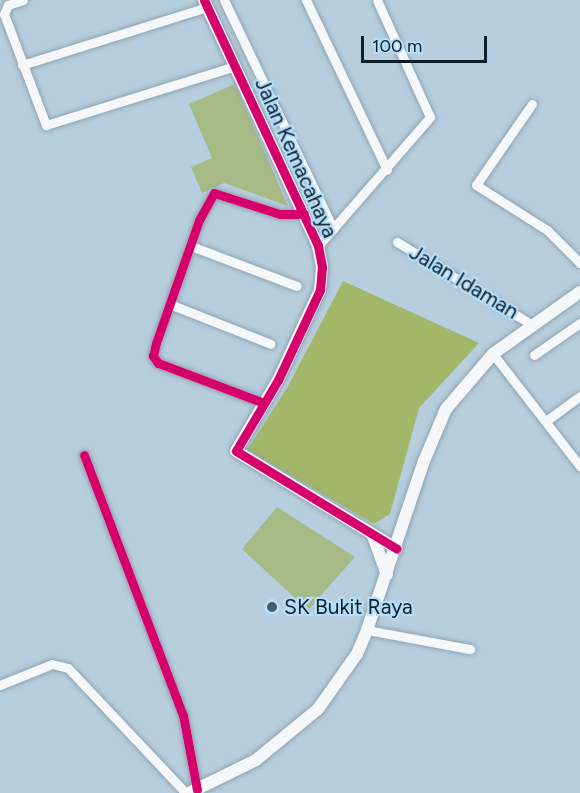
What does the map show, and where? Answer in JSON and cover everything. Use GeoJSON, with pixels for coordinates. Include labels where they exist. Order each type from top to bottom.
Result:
{"type":"FeatureCollection","features":[{"type":"Feature","properties":{"kind":"main road","name":"Jalan Kemacahaya"},"geometry":{"type":"LineString","coordinates":[[206,4],[304,214],[318,246],[322,267],[320,290],[264,403],[236,451],[397,549]]}},
{"type":"Feature","properties":{"kind":"main road"},"geometry":{"type":"LineString","coordinates":[[191,792],[256,760],[310,718],[340,680],[367,630],[397,549],[436,427],[457,394],[493,354],[531,324],[580,292]]}},
{"type":"Feature","properties":{"kind":"main road"},"geometry":{"type":"LineString","coordinates":[[374,536],[387,576]]}},
{"type":"Feature","properties":{"kind":"street"},"geometry":{"type":"LineString","coordinates":[[23,0],[8,5],[4,14],[46,125],[235,66]]}},
{"type":"Feature","properties":{"kind":"street"},"geometry":{"type":"LineString","coordinates":[[224,0],[333,230]]}},
{"type":"Feature","properties":{"kind":"street"},"geometry":{"type":"LineString","coordinates":[[306,0],[387,170]]}},
{"type":"Feature","properties":{"kind":"street"},"geometry":{"type":"LineString","coordinates":[[318,246],[387,170],[430,117],[377,0]]}},
{"type":"Feature","properties":{"kind":"street"},"geometry":{"type":"LineString","coordinates":[[22,65],[206,4]]}},
{"type":"Feature","properties":{"kind":"street"},"geometry":{"type":"LineString","coordinates":[[532,104],[476,185],[547,230],[580,263]]}},
{"type":"Feature","properties":{"kind":"street"},"geometry":{"type":"LineString","coordinates":[[264,403],[158,363],[153,356],[199,220],[214,193],[280,214],[304,214]]}},
{"type":"Feature","properties":{"kind":"street","name":"Jalan Idaman"},"geometry":{"type":"LineString","coordinates":[[397,242],[531,324]]}},
{"type":"Feature","properties":{"kind":"street"},"geometry":{"type":"LineString","coordinates":[[191,246],[297,286]]}},
{"type":"Feature","properties":{"kind":"street"},"geometry":{"type":"LineString","coordinates":[[171,305],[271,344]]}},
{"type":"Feature","properties":{"kind":"street"},"geometry":{"type":"LineString","coordinates":[[534,355],[580,323]]}},
{"type":"Feature","properties":{"kind":"street"},"geometry":{"type":"LineString","coordinates":[[493,354],[580,466]]}},
{"type":"Feature","properties":{"kind":"street"},"geometry":{"type":"LineString","coordinates":[[546,421],[580,396]]}},
{"type":"Feature","properties":{"kind":"street"},"geometry":{"type":"LineString","coordinates":[[84,455],[183,715],[191,792]]}},
{"type":"Feature","properties":{"kind":"street"},"geometry":{"type":"LineString","coordinates":[[367,630],[470,649]]}},
{"type":"Feature","properties":{"kind":"street"},"geometry":{"type":"LineString","coordinates":[[0,685],[51,664],[68,668],[191,792]]}},
{"type":"Feature","properties":{"kind":"green space"},"geometry":{"type":"Polygon","coordinates":[[[235,84],[288,206],[224,183],[202,193],[191,167],[212,158],[189,104],[235,84]]]}},
{"type":"Feature","properties":{"kind":"green space"},"geometry":{"type":"Polygon","coordinates":[[[343,281],[479,343],[419,408],[390,514],[374,524],[247,450],[287,388],[343,281]]]}},
{"type":"Feature","properties":{"kind":"green space"},"geometry":{"type":"Polygon","coordinates":[[[277,507],[355,557],[308,610],[242,549],[277,507]]]}},
{"type":"Feature","properties":{"kind":"cycle path"},"geometry":{"type":"LineString","coordinates":[[204,0],[318,246],[322,267],[320,290],[278,380],[236,451],[397,549]]}},
{"type":"Feature","properties":{"kind":"cycle path"},"geometry":{"type":"LineString","coordinates":[[264,403],[158,363],[153,356],[199,220],[214,193],[280,214],[304,214]]}},
{"type":"Feature","properties":{"kind":"cycle path"},"geometry":{"type":"LineString","coordinates":[[84,455],[183,715],[197,790]]}},
{"type":"Feature","properties":{"kind":"place","name":"SK Bukit Raya"},"geometry":{"type":"Point","coordinates":[272,607]}}]}
